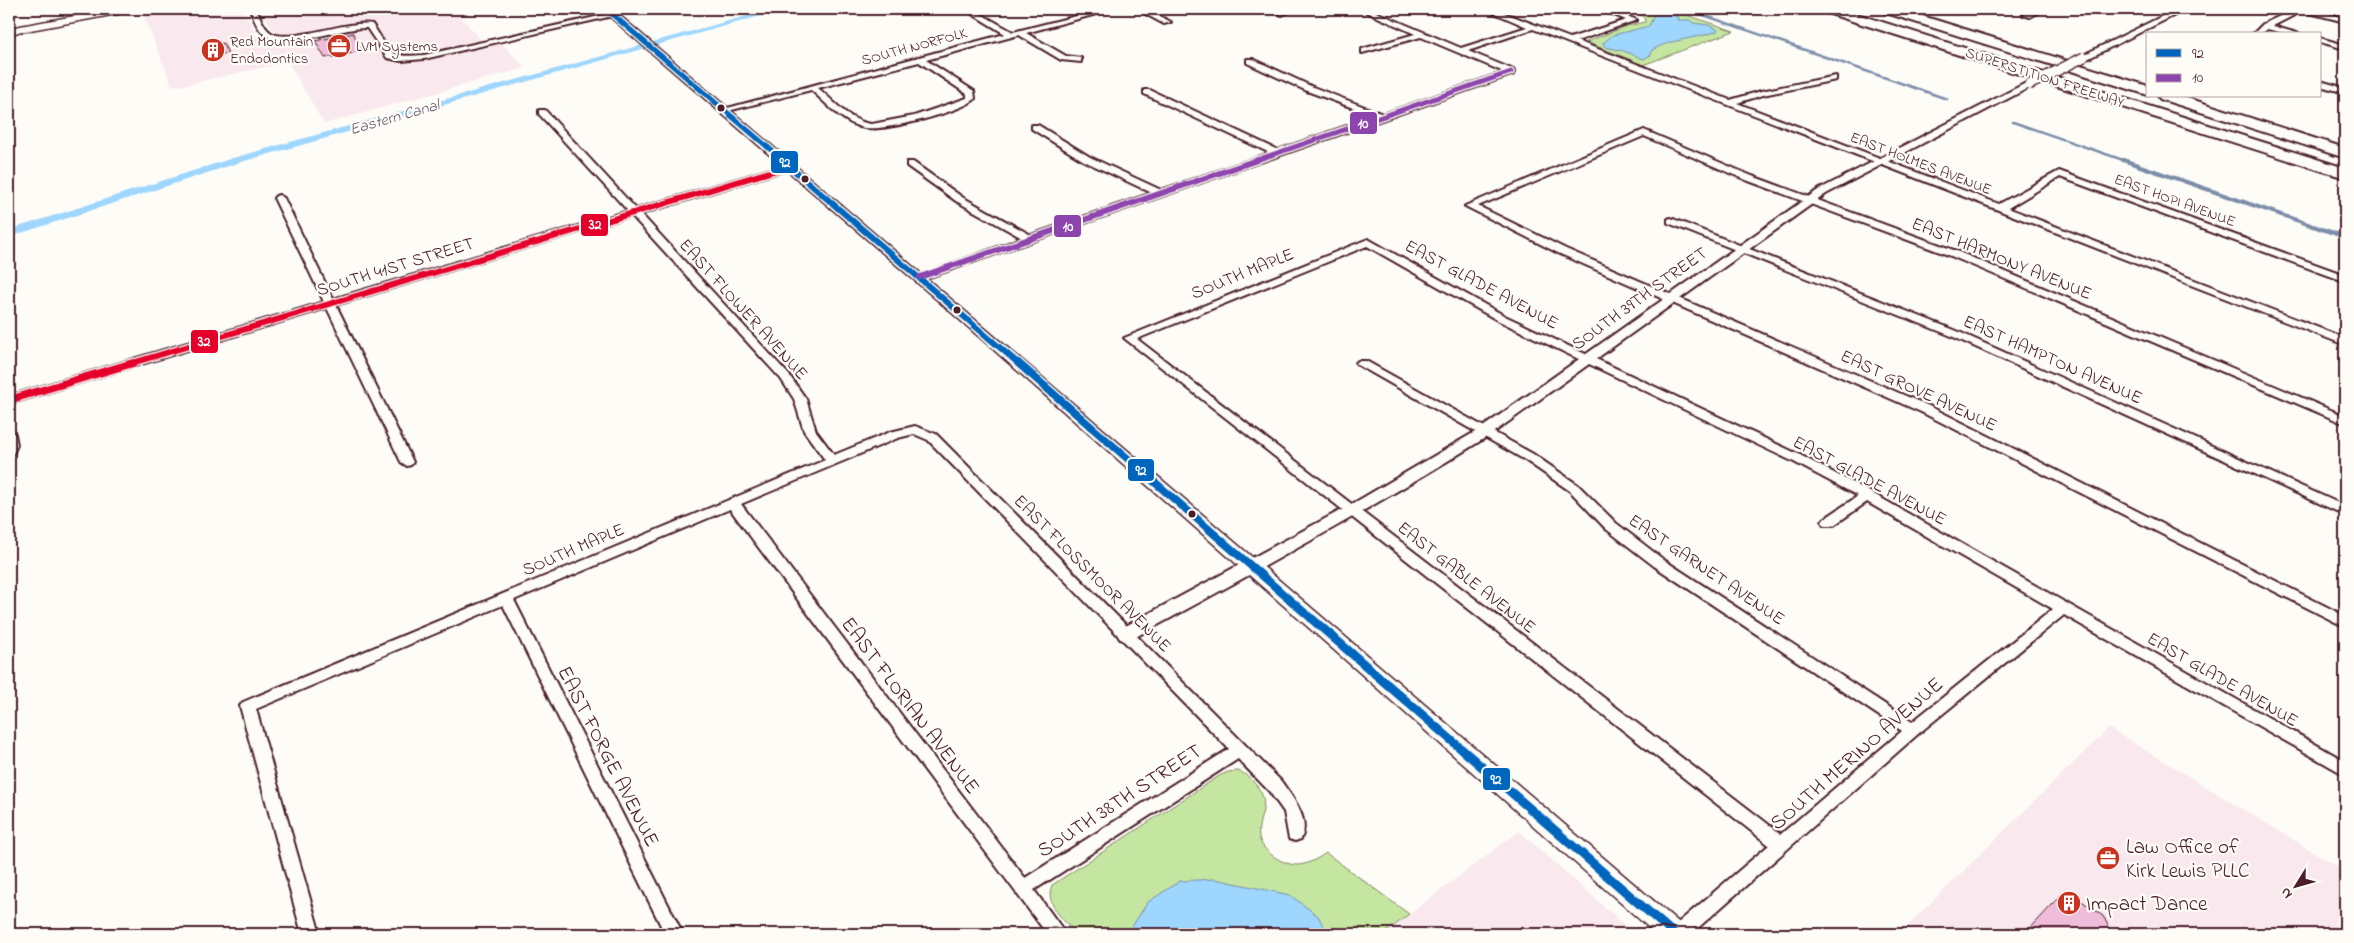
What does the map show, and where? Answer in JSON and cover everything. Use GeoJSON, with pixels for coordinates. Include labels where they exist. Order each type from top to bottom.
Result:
{"type":"FeatureCollection","features":[{"type":"Feature","properties":{"kind":"highway","name":"SUPERSTITION FREEWAY"},"geometry":{"type":"LineString","coordinates":[[1829,9],[2345,174]]}},
{"type":"Feature","properties":{"kind":"highway","name":"SUPERSTITION FREEWAY"},"geometry":{"type":"LineString","coordinates":[[1888,9],[2146,90]]}},
{"type":"Feature","properties":{"kind":"highway"},"geometry":{"type":"LineString","coordinates":[[2022,70],[2345,182]]}},
{"type":"Feature","properties":{"kind":"highway"},"geometry":{"type":"LineString","coordinates":[[2172,98],[2345,153]]}},
{"type":"Feature","properties":{"kind":"highway"},"geometry":{"type":"LineString","coordinates":[[2204,108],[2270,123],[2345,146]]}},
{"type":"Feature","properties":{"kind":"main road"},"geometry":{"type":"LineString","coordinates":[[9,31],[128,9]]}},
{"type":"Feature","properties":{"kind":"main road"},"geometry":{"type":"LineString","coordinates":[[610,12],[920,277],[1676,934]]}},
{"type":"Feature","properties":{"kind":"street"},"geometry":{"type":"LineString","coordinates":[[253,9],[266,34],[271,37],[294,38],[352,25],[369,26],[390,56],[401,59],[424,57],[610,12]]}},
{"type":"Feature","properties":{"kind":"street"},"geometry":{"type":"LineString","coordinates":[[967,9],[1064,58],[1078,60]]}},
{"type":"Feature","properties":{"kind":"street","name":"SOUTH NORFOLK"},"geometry":{"type":"LineString","coordinates":[[724,110],[1111,9]]}},
{"type":"Feature","properties":{"kind":"street"},"geometry":{"type":"LineString","coordinates":[[1140,9],[1166,22]]}},
{"type":"Feature","properties":{"kind":"street"},"geometry":{"type":"LineString","coordinates":[[1282,13],[1292,9]]}},
{"type":"Feature","properties":{"kind":"street"},"geometry":{"type":"LineString","coordinates":[[920,277],[1511,72],[1363,9]]}},
{"type":"Feature","properties":{"kind":"street","name":"EAST HOLMES AVENUE"},"geometry":{"type":"LineString","coordinates":[[1488,9],[2345,342]]}},
{"type":"Feature","properties":{"kind":"street"},"geometry":{"type":"LineString","coordinates":[[1570,41],[1633,20],[1603,9]]}},
{"type":"Feature","properties":{"kind":"street"},"geometry":{"type":"LineString","coordinates":[[2027,15],[2041,9]]}},
{"type":"Feature","properties":{"kind":"street","name":"SOUTH 39TH STREET"},"geometry":{"type":"LineString","coordinates":[[1126,634],[1433,465],[1485,432],[1810,199],[1879,161],[2183,9]]}},
{"type":"Feature","properties":{"kind":"street"},"geometry":{"type":"LineString","coordinates":[[2259,32],[2266,26],[2302,9],[2345,20]]}},
{"type":"Feature","properties":{"kind":"street"},"geometry":{"type":"LineString","coordinates":[[1460,51],[1533,26]]}},
{"type":"Feature","properties":{"kind":"street"},"geometry":{"type":"LineString","coordinates":[[2266,26],[2288,32]]}},
{"type":"Feature","properties":{"kind":"street"},"geometry":{"type":"LineString","coordinates":[[1365,51],[1422,34]]}},
{"type":"Feature","properties":{"kind":"street"},"geometry":{"type":"LineString","coordinates":[[2322,41],[2345,47]]}},
{"type":"Feature","properties":{"kind":"street"},"geometry":{"type":"LineString","coordinates":[[812,87],[856,122],[866,127],[883,126],[971,100],[971,93],[920,59]]}},
{"type":"Feature","properties":{"kind":"street"},"geometry":{"type":"LineString","coordinates":[[1250,61],[1310,89],[1384,117]]}},
{"type":"Feature","properties":{"kind":"street"},"geometry":{"type":"LineString","coordinates":[[1729,103],[1761,93],[1833,78]]}},
{"type":"Feature","properties":{"kind":"street"},"geometry":{"type":"LineString","coordinates":[[2322,84],[2345,91]]}},
{"type":"Feature","properties":{"kind":"street"},"geometry":{"type":"LineString","coordinates":[[1147,92],[1278,153]]}},
{"type":"Feature","properties":{"kind":"street","name":"EAST FLOWER AVENUE"},"geometry":{"type":"LineString","coordinates":[[542,112],[785,377],[800,400],[810,431],[832,461]]}},
{"type":"Feature","properties":{"kind":"street"},"geometry":{"type":"LineString","coordinates":[[1035,127],[1087,159],[1161,194]]}},
{"type":"Feature","properties":{"kind":"street","name":"EAST HARMONY AVENUE"},"geometry":{"type":"LineString","coordinates":[[1470,206],[1644,133],[1730,170],[1964,258],[2345,420]]}},
{"type":"Feature","properties":{"kind":"street"},"geometry":{"type":"LineString","coordinates":[[910,164],[959,198],[1031,239]]}},
{"type":"Feature","properties":{"kind":"street","name":"SOUTH 41ST STREET"},"geometry":{"type":"LineString","coordinates":[[9,400],[790,166]]}},
{"type":"Feature","properties":{"kind":"street","name":"EAST HOPI AVENUE"},"geometry":{"type":"LineString","coordinates":[[2000,208],[2059,174],[2345,278]]}},
{"type":"Feature","properties":{"kind":"street"},"geometry":{"type":"LineString","coordinates":[[279,198],[407,462]]}},
{"type":"Feature","properties":{"kind":"street","name":"EAST GROVE AVENUE"},"geometry":{"type":"LineString","coordinates":[[1470,206],[1562,251],[1925,409],[2345,622]]}},
{"type":"Feature","properties":{"kind":"street","name":"EAST HAMPTON AVENUE"},"geometry":{"type":"LineString","coordinates":[[1671,221],[1984,346],[2345,511]]}},
{"type":"Feature","properties":{"kind":"street","name":"SOUTH MAPLE"},"geometry":{"type":"LineString","coordinates":[[1129,338],[1368,242]]}},
{"type":"Feature","properties":{"kind":"street","name":"EAST GLADE AVENUE"},"geometry":{"type":"LineString","coordinates":[[1368,242],[1475,304],[1588,360],[1796,458],[1867,496],[2345,769]]}},
{"type":"Feature","properties":{"kind":"street","name":"EAST GABLE AVENUE"},"geometry":{"type":"LineString","coordinates":[[1129,338],[1782,845]]}},
{"type":"Feature","properties":{"kind":"street","name":"EAST GARNET AVENUE"},"geometry":{"type":"LineString","coordinates":[[1362,363],[1529,457],[1574,488],[1611,526],[1659,563],[1913,730]]}},
{"type":"Feature","properties":{"kind":"street","name":"SOUTH MAPLE"},"geometry":{"type":"LineString","coordinates":[[311,934],[248,706],[732,502],[900,433],[914,430]]}},
{"type":"Feature","properties":{"kind":"street","name":"EAST FLOSSMOOR AVENUE"},"geometry":{"type":"LineString","coordinates":[[914,430],[932,437],[1240,750],[1284,798],[1292,810],[1296,834]]}},
{"type":"Feature","properties":{"kind":"street"},"geometry":{"type":"LineString","coordinates":[[9,434],[11,445],[9,451]]}},
{"type":"Feature","properties":{"kind":"street"},"geometry":{"type":"LineString","coordinates":[[1829,522],[1867,496]]}},
{"type":"Feature","properties":{"kind":"street","name":"EAST FLORIAN AVENUE"},"geometry":{"type":"LineString","coordinates":[[732,502],[1057,934]]}},
{"type":"Feature","properties":{"kind":"street","name":"EAST FORGE AVENUE"},"geometry":{"type":"LineString","coordinates":[[506,598],[674,934]]}},
{"type":"Feature","properties":{"kind":"street","name":"SOUTH MERINO AVENUE"},"geometry":{"type":"LineString","coordinates":[[1676,934],[1782,845],[1913,730],[2064,607]]}},
{"type":"Feature","properties":{"kind":"street","name":"SOUTH 38TH STREET"},"geometry":{"type":"LineString","coordinates":[[1022,889],[1240,750]]}},
{"type":"Feature","properties":{"kind":"shaded area"},"geometry":{"type":"Polygon","coordinates":[[[157,9],[243,9],[258,39],[282,42],[345,29],[343,25],[277,36],[260,9],[482,9],[458,14],[482,41],[502,43],[525,68],[324,124],[288,62],[179,86],[172,85],[142,12],[157,9]]]}},
{"type":"Feature","properties":{"kind":"shaded area"},"geometry":{"type":"Polygon","coordinates":[[[2109,728],[2345,871],[2345,934],[1899,934],[2109,728]]]}},
{"type":"Feature","properties":{"kind":"shaded area"},"geometry":{"type":"Polygon","coordinates":[[[1519,831],[1635,934],[1384,934],[1409,914],[1519,831]]]}},
{"type":"Feature","properties":{"kind":"green space"},"geometry":{"type":"Polygon","coordinates":[[[1652,9],[1669,9],[1734,31],[1643,65],[1586,42],[1627,26],[1645,22],[1644,17],[1638,14],[1652,9]]]}},
{"type":"Feature","properties":{"kind":"green space"},"geometry":{"type":"Polygon","coordinates":[[[1238,771],[1248,776],[1261,792],[1264,805],[1259,837],[1264,848],[1274,857],[1286,863],[1298,865],[1316,859],[1326,853],[1409,914],[1384,934],[1076,934],[1053,905],[1050,892],[1052,885],[1219,776],[1228,772],[1238,771]]]}},
{"type":"Feature","properties":{"kind":"water"},"geometry":{"type":"Polygon","coordinates":[[[1656,11],[1679,17],[1678,20],[1690,20],[1693,23],[1709,25],[1718,30],[1674,41],[1652,50],[1651,55],[1643,59],[1624,51],[1605,47],[1603,43],[1613,35],[1649,26],[1656,11]]]}},
{"type":"Feature","properties":{"kind":"water"},"geometry":{"type":"Polygon","coordinates":[[[1215,879],[1290,895],[1318,916],[1328,934],[1127,934],[1148,902],[1180,881],[1215,879]]]}},
{"type":"Feature","properties":{"kind":"building","name":"LVM Systems"},"geometry":{"type":"Polygon","coordinates":[[[353,33],[363,50],[345,55],[325,58],[315,41],[353,33]]]}},
{"type":"Feature","properties":{"kind":"building"},"geometry":{"type":"Polygon","coordinates":[[[223,43],[228,53],[211,57],[207,46],[223,43]]]}},
{"type":"Feature","properties":{"kind":"building","name":"Impact Dance"},"geometry":{"type":"Polygon","coordinates":[[[2066,890],[2103,916],[2113,934],[2025,934],[2066,890]]]}},
{"type":"Feature","properties":{"kind":"waterway","name":"Eastern Canal"},"geometry":{"type":"LineString","coordinates":[[9,234],[152,186],[237,160],[781,9]]}},
{"type":"Feature","properties":{"kind":"waterway"},"geometry":{"type":"LineString","coordinates":[[1686,9],[1947,99]]}},
{"type":"Feature","properties":{"kind":"waterway"},"geometry":{"type":"LineString","coordinates":[[2013,122],[2126,161]]}},
{"type":"Feature","properties":{"kind":"waterway"},"geometry":{"type":"LineString","coordinates":[[2123,160],[2345,237]]}},
{"type":"Feature","properties":{"kind":"transit line","name":"92"},"geometry":{"type":"LineString","coordinates":[[606,9],[949,303],[1674,934]]}},
{"type":"Feature","properties":{"kind":"transit line","name":"10"},"geometry":{"type":"LineString","coordinates":[[920,277],[1511,72]]}},
{"type":"Feature","properties":{"kind":"transit line","name":"32"},"geometry":{"type":"LineString","coordinates":[[9,400],[790,166]]}},
{"type":"Feature","properties":{"kind":"place","name":"LVM Systems"},"geometry":{"type":"Point","coordinates":[339,46]}},
{"type":"Feature","properties":{"kind":"place","name":"Red Mountain Endodontics"},"geometry":{"type":"Point","coordinates":[213,50]}},
{"type":"Feature","properties":{"kind":"place","name":"Law Office of Kirk Lewis PLLC"},"geometry":{"type":"Point","coordinates":[2108,858]}},
{"type":"Feature","properties":{"kind":"place","name":"Impact Dance"},"geometry":{"type":"Point","coordinates":[2069,903]}}]}
